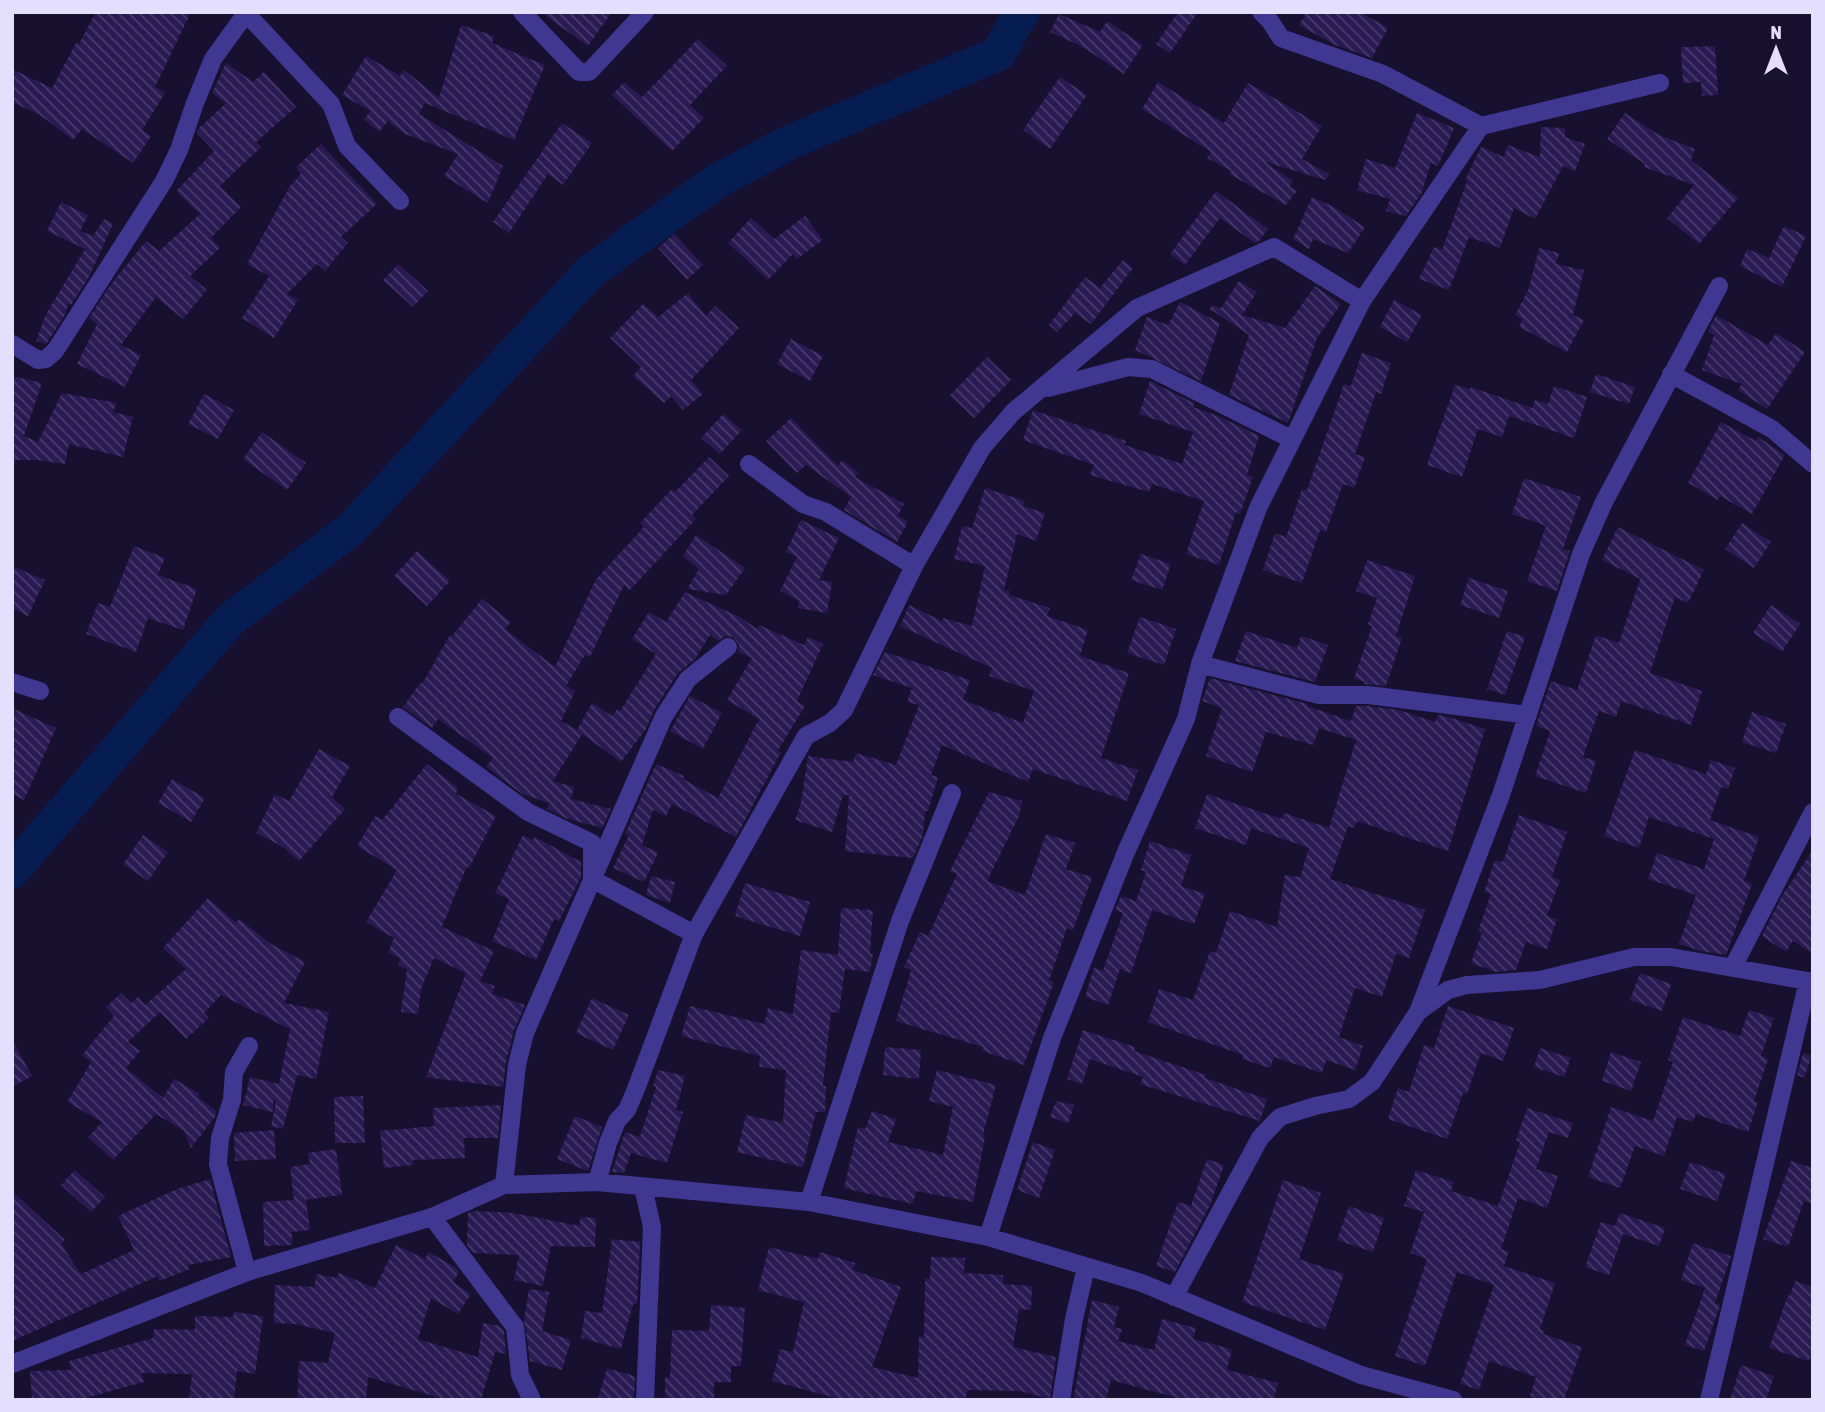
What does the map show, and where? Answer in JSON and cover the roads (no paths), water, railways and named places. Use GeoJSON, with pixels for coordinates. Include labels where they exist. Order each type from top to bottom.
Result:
{"type":"FeatureCollection","features":[{"type":"Feature","properties":{"kind":"street"},"geometry":{"type":"LineString","coordinates":[[522,12],[579,72],[589,72],[645,12]]}},
{"type":"Feature","properties":{"kind":"street"},"geometry":{"type":"LineString","coordinates":[[1261,12],[1281,38],[1383,74],[1481,126],[1660,83]]}},
{"type":"Feature","properties":{"kind":"street"},"geometry":{"type":"LineString","coordinates":[[12,344],[38,360],[46,359],[55,352],[164,181],[179,150],[213,59],[246,13],[331,104],[347,146],[400,201]]}},
{"type":"Feature","properties":{"kind":"street"},"geometry":{"type":"LineString","coordinates":[[989,1237],[1052,1038],[1126,852],[1186,719],[1200,664],[1258,509],[1362,302],[1481,126]]}},
{"type":"Feature","properties":{"kind":"street"},"geometry":{"type":"LineString","coordinates":[[597,1182],[608,1143],[617,1121],[627,1110],[636,1089],[694,934],[806,736],[830,723],[844,710],[914,566],[982,448],[1013,412],[1137,308],[1274,247],[1362,302]]}},
{"type":"Feature","properties":{"kind":"street"},"geometry":{"type":"LineString","coordinates":[[1174,1297],[1260,1138],[1280,1117],[1349,1099],[1372,1082],[1418,1012],[1501,795],[1581,554],[1604,502],[1720,286]]}},
{"type":"Feature","properties":{"kind":"street"},"geometry":{"type":"LineString","coordinates":[[1041,389],[1128,367],[1152,369],[1291,439]]}},
{"type":"Feature","properties":{"kind":"street"},"geometry":{"type":"LineString","coordinates":[[1671,374],[1772,429],[1813,464]]}},
{"type":"Feature","properties":{"kind":"street"},"geometry":{"type":"LineString","coordinates":[[749,464],[803,504],[826,512],[914,566]]}},
{"type":"Feature","properties":{"kind":"street"},"geometry":{"type":"LineString","coordinates":[[504,1185],[517,1065],[525,1034],[664,716],[688,679],[728,647]]}},
{"type":"Feature","properties":{"kind":"street"},"geometry":{"type":"LineString","coordinates":[[1200,664],[1319,695],[1368,695],[1528,715]]}},
{"type":"Feature","properties":{"kind":"street"},"geometry":{"type":"LineString","coordinates":[[12,682],[40,691]]}},
{"type":"Feature","properties":{"kind":"street"},"geometry":{"type":"LineString","coordinates":[[398,717],[528,812],[592,843],[592,879]]}},
{"type":"Feature","properties":{"kind":"street"},"geometry":{"type":"LineString","coordinates":[[809,1202],[900,921],[952,793]]}},
{"type":"Feature","properties":{"kind":"street"},"geometry":{"type":"LineString","coordinates":[[1734,967],[1813,811]]}},
{"type":"Feature","properties":{"kind":"street"},"geometry":{"type":"LineString","coordinates":[[592,879],[694,934]]}},
{"type":"Feature","properties":{"kind":"street"},"geometry":{"type":"LineString","coordinates":[[1418,1012],[1448,990],[1467,985],[1540,980],[1633,957],[1671,957],[1810,982],[1709,1400]]}},
{"type":"Feature","properties":{"kind":"street"},"geometry":{"type":"LineString","coordinates":[[247,1272],[218,1164],[220,1139],[232,1100],[234,1072],[249,1046]]}},
{"type":"Feature","properties":{"kind":"street"},"geometry":{"type":"LineString","coordinates":[[12,1364],[247,1272],[432,1217],[504,1185],[597,1182],[809,1202],[989,1237],[1142,1283],[1361,1375],[1453,1400]]}},
{"type":"Feature","properties":{"kind":"street"},"geometry":{"type":"LineString","coordinates":[[643,1187],[652,1227],[645,1400]]}},
{"type":"Feature","properties":{"kind":"street"},"geometry":{"type":"LineString","coordinates":[[432,1217],[515,1327],[520,1375],[532,1400]]}},
{"type":"Feature","properties":{"kind":"street"},"geometry":{"type":"LineString","coordinates":[[1061,1400],[1074,1319],[1086,1267]]}},
{"type":"Feature","properties":{"kind":"waterway"},"geometry":{"type":"LineString","coordinates":[[12,871],[230,620],[350,530],[591,271],[717,181],[790,142],[998,54],[1022,12]]}}]}
